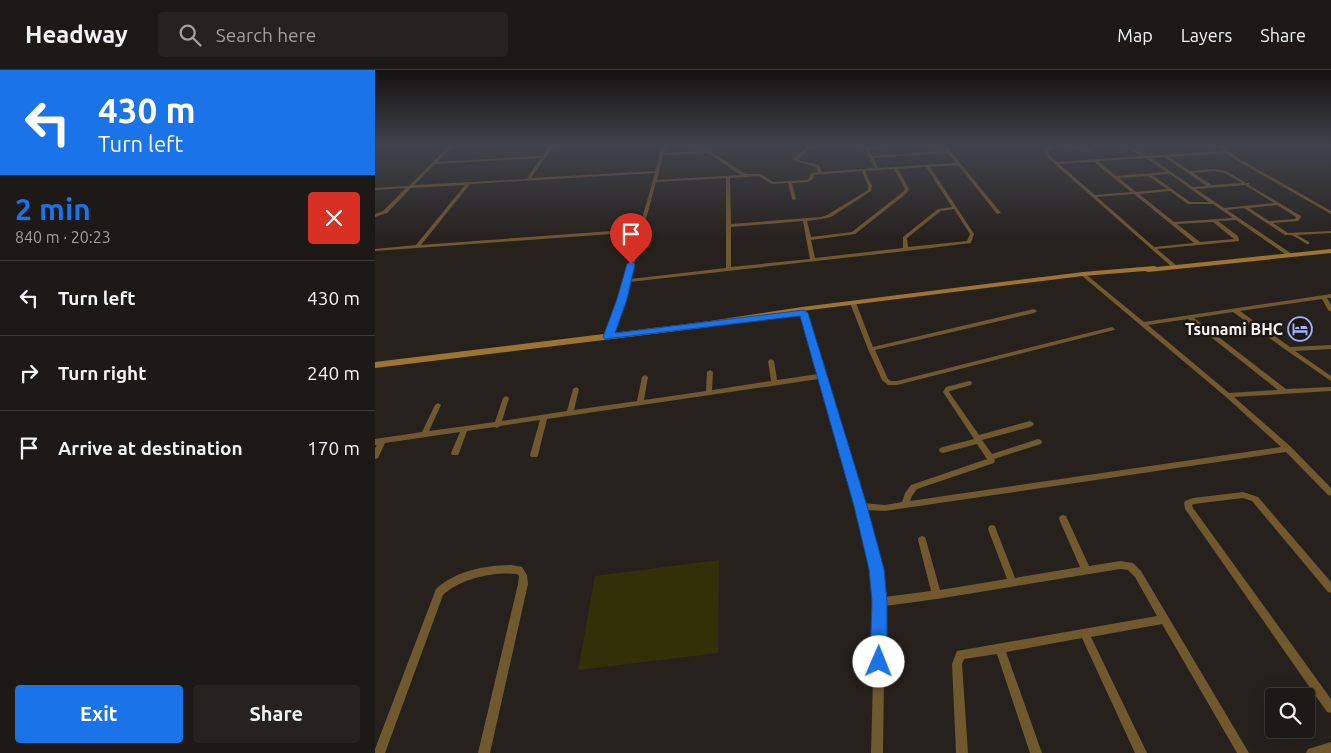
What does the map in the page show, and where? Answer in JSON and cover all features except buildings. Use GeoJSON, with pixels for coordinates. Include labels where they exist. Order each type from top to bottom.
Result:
{"type":"FeatureCollection","features":[{"type":"Feature","properties":{"kind":"main road"},"geometry":{"type":"LineString","coordinates":[[375,366],[1084,275],[1331,251]]}},
{"type":"Feature","properties":{"kind":"street"},"geometry":{"type":"LineString","coordinates":[[375,216],[385,212],[419,178]]}},
{"type":"Feature","properties":{"kind":"street"},"geometry":{"type":"LineString","coordinates":[[375,189],[563,178]]}},
{"type":"Feature","properties":{"kind":"street"},"geometry":{"type":"LineString","coordinates":[[608,337],[626,281],[655,178]]}},
{"type":"Feature","properties":{"kind":"street"},"geometry":{"type":"LineString","coordinates":[[654,181],[700,178]]}},
{"type":"Feature","properties":{"kind":"street"},"geometry":{"type":"LineString","coordinates":[[728,178],[729,270]]}},
{"type":"Feature","properties":{"kind":"street"},"geometry":{"type":"LineString","coordinates":[[763,178],[772,183],[810,180],[810,178]]}},
{"type":"Feature","properties":{"kind":"street"},"geometry":{"type":"LineString","coordinates":[[729,226],[805,220],[829,216],[870,190],[871,186],[867,178]]}},
{"type":"Feature","properties":{"kind":"street"},"geometry":{"type":"LineString","coordinates":[[809,239],[853,233],[906,192],[907,189],[901,178]]}},
{"type":"Feature","properties":{"kind":"street"},"geometry":{"type":"LineString","coordinates":[[626,281],[969,242],[973,234],[935,178]]}},
{"type":"Feature","properties":{"kind":"street"},"geometry":{"type":"LineString","coordinates":[[970,178],[999,213]]}},
{"type":"Feature","properties":{"kind":"street"},"geometry":{"type":"LineString","coordinates":[[1073,178],[1174,266]]}},
{"type":"Feature","properties":{"kind":"street"},"geometry":{"type":"LineString","coordinates":[[1116,178],[1199,244]]}},
{"type":"Feature","properties":{"kind":"street"},"geometry":{"type":"LineString","coordinates":[[1153,178],[1191,203],[1213,203]]}},
{"type":"Feature","properties":{"kind":"street"},"geometry":{"type":"LineString","coordinates":[[1177,178],[1290,255]]}},
{"type":"Feature","properties":{"kind":"street"},"geometry":{"type":"LineString","coordinates":[[1198,178],[1212,187]]}},
{"type":"Feature","properties":{"kind":"street"},"geometry":{"type":"LineString","coordinates":[[1236,178],[1298,215],[1299,218],[1268,222]]}},
{"type":"Feature","properties":{"kind":"street"},"geometry":{"type":"LineString","coordinates":[[1271,178],[1331,212]]}},
{"type":"Feature","properties":{"kind":"street"},"geometry":{"type":"LineString","coordinates":[[790,182],[794,200]]}},
{"type":"Feature","properties":{"kind":"street"},"geometry":{"type":"LineString","coordinates":[[417,247],[469,183]]}},
{"type":"Feature","properties":{"kind":"street"},"geometry":{"type":"LineString","coordinates":[[1193,188],[1248,184]]}},
{"type":"Feature","properties":{"kind":"street"},"geometry":{"type":"LineString","coordinates":[[1094,196],[1171,190]]}},
{"type":"Feature","properties":{"kind":"street"},"geometry":{"type":"LineString","coordinates":[[1222,209],[1280,204]]}},
{"type":"Feature","properties":{"kind":"street"},"geometry":{"type":"LineString","coordinates":[[1245,207],[1285,233],[1331,232]]}},
{"type":"Feature","properties":{"kind":"street"},"geometry":{"type":"LineString","coordinates":[[906,250],[905,238],[940,210],[955,208]]}},
{"type":"Feature","properties":{"kind":"street"},"geometry":{"type":"LineString","coordinates":[[1173,223],[1236,218]]}},
{"type":"Feature","properties":{"kind":"street"},"geometry":{"type":"LineString","coordinates":[[805,220],[813,260]]}},
{"type":"Feature","properties":{"kind":"street"},"geometry":{"type":"LineString","coordinates":[[1154,248],[1237,240],[1235,236],[1213,220]]}},
{"type":"Feature","properties":{"kind":"street"},"geometry":{"type":"LineString","coordinates":[[375,250],[640,230]]}},
{"type":"Feature","properties":{"kind":"street"},"geometry":{"type":"LineString","coordinates":[[1294,234],[1307,242]]}},
{"type":"Feature","properties":{"kind":"street"},"geometry":{"type":"LineString","coordinates":[[1084,275],[1228,395],[1288,449],[1331,493]]}},
{"type":"Feature","properties":{"kind":"street"},"geometry":{"type":"LineString","coordinates":[[1143,324],[1331,296]]}},
{"type":"Feature","properties":{"kind":"street"},"geometry":{"type":"LineString","coordinates":[[1324,297],[1331,310]]}},
{"type":"Feature","properties":{"kind":"street"},"geometry":{"type":"LineString","coordinates":[[854,305],[871,349],[887,382],[896,383],[1112,329]]}},
{"type":"Feature","properties":{"kind":"street"},"geometry":{"type":"LineString","coordinates":[[1234,310],[1331,379]]}},
{"type":"Feature","properties":{"kind":"street"},"geometry":{"type":"LineString","coordinates":[[803,311],[860,506],[876,569],[880,602],[877,753]]}},
{"type":"Feature","properties":{"kind":"street"},"geometry":{"type":"LineString","coordinates":[[871,349],[1034,311]]}},
{"type":"Feature","properties":{"kind":"street"},"geometry":{"type":"LineString","coordinates":[[1189,317],[1285,392]]}},
{"type":"Feature","properties":{"kind":"street"},"geometry":{"type":"LineString","coordinates":[[1288,349],[1331,347]]}},
{"type":"Feature","properties":{"kind":"street"},"geometry":{"type":"LineString","coordinates":[[771,361],[774,383]]}},
{"type":"Feature","properties":{"kind":"street"},"geometry":{"type":"LineString","coordinates":[[709,393],[710,372]]}},
{"type":"Feature","properties":{"kind":"street"},"geometry":{"type":"LineString","coordinates":[[375,456],[379,442],[822,376]]}},
{"type":"Feature","properties":{"kind":"street"},"geometry":{"type":"LineString","coordinates":[[640,403],[645,377]]}},
{"type":"Feature","properties":{"kind":"street"},"geometry":{"type":"LineString","coordinates":[[905,505],[908,495],[914,487],[990,463],[990,457],[946,392],[969,383]]}},
{"type":"Feature","properties":{"kind":"street"},"geometry":{"type":"LineString","coordinates":[[570,414],[576,388]]}},
{"type":"Feature","properties":{"kind":"street"},"geometry":{"type":"LineString","coordinates":[[1228,395],[1331,389]]}},
{"type":"Feature","properties":{"kind":"street"},"geometry":{"type":"LineString","coordinates":[[497,425],[506,398]]}},
{"type":"Feature","properties":{"kind":"street"},"geometry":{"type":"LineString","coordinates":[[423,435],[438,406]]}},
{"type":"Feature","properties":{"kind":"street"},"geometry":{"type":"LineString","coordinates":[[534,455],[544,418]]}},
{"type":"Feature","properties":{"kind":"street"},"geometry":{"type":"LineString","coordinates":[[943,450],[1030,424]]}},
{"type":"Feature","properties":{"kind":"street"},"geometry":{"type":"LineString","coordinates":[[455,453],[464,430]]}},
{"type":"Feature","properties":{"kind":"street"},"geometry":{"type":"LineString","coordinates":[[990,457],[1038,442]]}},
{"type":"Feature","properties":{"kind":"street"},"geometry":{"type":"LineString","coordinates":[[860,506],[880,508],[905,505],[1288,449]]}},
{"type":"Feature","properties":{"kind":"street"},"geometry":{"type":"LineString","coordinates":[[1331,589],[1255,499],[1243,495],[1193,500],[1188,503],[1189,509],[1331,708]]}},
{"type":"Feature","properties":{"kind":"street"},"geometry":{"type":"LineString","coordinates":[[1063,519],[1087,570]]}},
{"type":"Feature","properties":{"kind":"street"},"geometry":{"type":"LineString","coordinates":[[992,528],[1013,583]]}},
{"type":"Feature","properties":{"kind":"street"},"geometry":{"type":"LineString","coordinates":[[922,540],[937,595]]}},
{"type":"Feature","properties":{"kind":"street"},"geometry":{"type":"LineString","coordinates":[[880,602],[937,595],[1120,565],[1130,566],[1138,574],[1243,753]]}},
{"type":"Feature","properties":{"kind":"street"},"geometry":{"type":"LineString","coordinates":[[379,753],[439,592],[446,584],[456,580],[512,568],[519,570],[523,575],[523,584],[484,753]]}},
{"type":"Feature","properties":{"kind":"street"},"geometry":{"type":"LineString","coordinates":[[962,753],[957,660],[961,655],[1165,619]]}},
{"type":"Feature","properties":{"kind":"street"},"geometry":{"type":"LineString","coordinates":[[1085,634],[1141,753]]}},
{"type":"Feature","properties":{"kind":"street"},"geometry":{"type":"LineString","coordinates":[[1000,648],[1035,753]]}},
{"type":"Feature","properties":{"kind":"street"},"geometry":{"type":"LineString","coordinates":[[1312,753],[1331,748]]}},
{"type":"Feature","properties":{"kind":"shaded area"},"geometry":{"type":"Polygon","coordinates":[[[719,560],[718,653],[578,670],[595,576],[719,560]]]}},
{"type":"Feature","properties":{"kind":"place","name":"Tsunami BHC"},"geometry":{"type":"Point","coordinates":[1300,329]}},
{"type":"Feature","properties":{"kind":"route"},"geometry":{"type":"LineString","coordinates":[[631,264],[622,299],[608,337],[804,313],[860,506],[876,569],[880,602],[879,662]]}}]}
